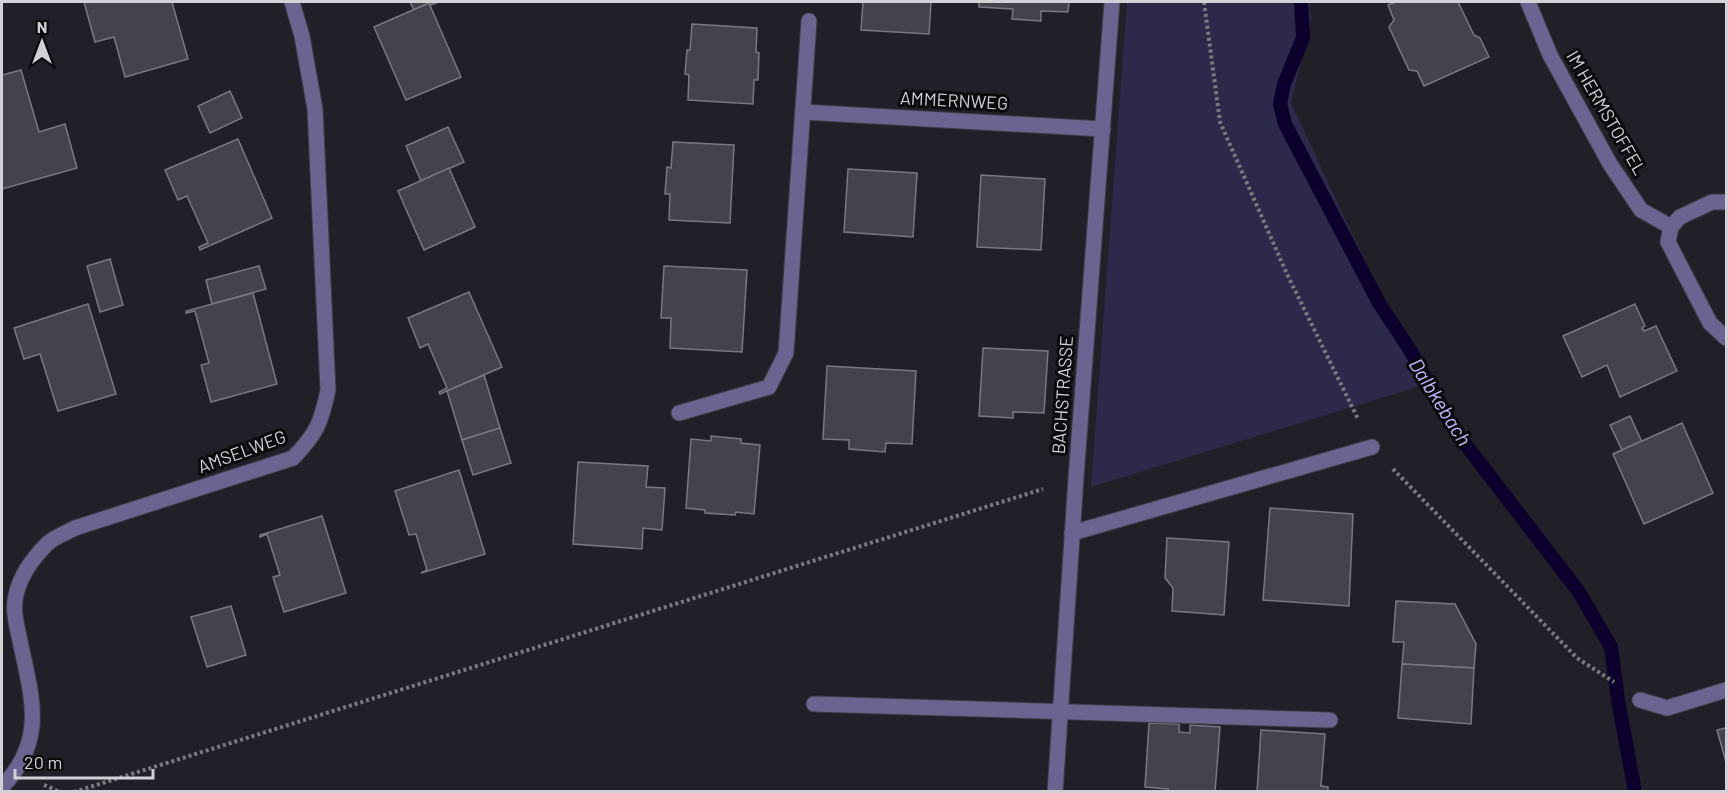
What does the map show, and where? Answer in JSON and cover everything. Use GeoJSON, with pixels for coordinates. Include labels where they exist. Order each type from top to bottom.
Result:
{"type":"FeatureCollection","features":[{"type":"Feature","properties":{"kind":"street","name":"AMSELWEG"},"geometry":{"type":"LineString","coordinates":[[2,788],[16,772],[33,728],[33,703],[15,613],[16,595],[27,567],[48,543],[75,528],[293,458],[312,439],[323,413],[328,390],[315,110],[302,36],[292,2]]}},
{"type":"Feature","properties":{"kind":"street","name":"BACHSTRASSE"},"geometry":{"type":"LineString","coordinates":[[1055,792],[1112,2]]}},
{"type":"Feature","properties":{"kind":"street","name":"IM HERMSTOFFEL"},"geometry":{"type":"LineString","coordinates":[[1528,2],[1550,55],[1610,164],[1641,210],[1671,227]]}},
{"type":"Feature","properties":{"kind":"street"},"geometry":{"type":"LineString","coordinates":[[679,413],[769,387],[786,353],[809,21]]}},
{"type":"Feature","properties":{"kind":"street","name":"AMMERNWEG"},"geometry":{"type":"LineString","coordinates":[[802,112],[1103,129]]}},
{"type":"Feature","properties":{"kind":"street"},"geometry":{"type":"LineString","coordinates":[[1726,202],[1712,202],[1680,217],[1671,227],[1668,242],[1710,323],[1726,338]]}},
{"type":"Feature","properties":{"kind":"street"},"geometry":{"type":"LineString","coordinates":[[1072,533],[1372,447]]}},
{"type":"Feature","properties":{"kind":"street"},"geometry":{"type":"LineString","coordinates":[[1640,700],[1667,708],[1726,690]]}},
{"type":"Feature","properties":{"kind":"street"},"geometry":{"type":"LineString","coordinates":[[814,704],[1330,720]]}},
{"type":"Feature","properties":{"kind":"path"},"geometry":{"type":"LineString","coordinates":[[1204,2],[1220,122],[1287,274],[1372,447],[1577,658],[1640,700]]}},
{"type":"Feature","properties":{"kind":"path"},"geometry":{"type":"LineString","coordinates":[[74,792],[1076,478]]}},
{"type":"Feature","properties":{"kind":"shaded area"},"geometry":{"type":"Polygon","coordinates":[[[1127,2],[1309,2],[1311,18],[1291,103],[1384,302],[1437,381],[1091,487],[1127,2]]]}},
{"type":"Feature","properties":{"kind":"building"},"geometry":{"type":"Polygon","coordinates":[[[84,2],[172,2],[188,59],[125,77],[114,37],[95,42],[84,2]]]}},
{"type":"Feature","properties":{"kind":"building"},"geometry":{"type":"Polygon","coordinates":[[[410,2],[439,2],[430,5],[429,3],[414,10],[410,2]]]}},
{"type":"Feature","properties":{"kind":"building"},"geometry":{"type":"Polygon","coordinates":[[[863,2],[931,2],[929,34],[861,30],[863,2]]]}},
{"type":"Feature","properties":{"kind":"building"},"geometry":{"type":"Polygon","coordinates":[[[979,2],[1069,2],[1068,12],[1041,11],[1041,21],[1012,19],[1013,9],[979,7],[979,2]]]}},
{"type":"Feature","properties":{"kind":"building"},"geometry":{"type":"Polygon","coordinates":[[[1396,2],[1458,2],[1474,35],[1480,38],[1489,57],[1424,86],[1417,71],[1409,70],[1389,27],[1394,20],[1388,5],[1396,2]]]}},
{"type":"Feature","properties":{"kind":"building"},"geometry":{"type":"Polygon","coordinates":[[[429,3],[461,77],[406,100],[374,27],[429,3]]]}},
{"type":"Feature","properties":{"kind":"building"},"geometry":{"type":"Polygon","coordinates":[[[692,24],[757,28],[758,80],[754,80],[753,104],[688,100],[689,75],[685,74],[692,24]]]}},
{"type":"Feature","properties":{"kind":"building"},"geometry":{"type":"Polygon","coordinates":[[[21,70],[39,132],[65,124],[77,168],[2,189],[2,75],[21,70]]]}},
{"type":"Feature","properties":{"kind":"building"},"geometry":{"type":"Polygon","coordinates":[[[230,91],[242,118],[210,133],[198,106],[230,91]]]}},
{"type":"Feature","properties":{"kind":"building"},"geometry":{"type":"Polygon","coordinates":[[[448,127],[464,162],[421,181],[406,146],[448,127]]]}},
{"type":"Feature","properties":{"kind":"building"},"geometry":{"type":"Polygon","coordinates":[[[238,139],[272,218],[200,250],[199,247],[208,243],[187,196],[178,200],[165,170],[238,139]]]}},
{"type":"Feature","properties":{"kind":"building"},"geometry":{"type":"Polygon","coordinates":[[[673,142],[734,145],[730,223],[669,220],[670,194],[665,194],[667,167],[671,168],[673,142]]]}},
{"type":"Feature","properties":{"kind":"building"},"geometry":{"type":"Polygon","coordinates":[[[449,168],[475,227],[424,250],[398,191],[449,168]]]}},
{"type":"Feature","properties":{"kind":"building"},"geometry":{"type":"Polygon","coordinates":[[[848,169],[917,173],[913,237],[844,232],[848,169]]]}},
{"type":"Feature","properties":{"kind":"building"},"geometry":{"type":"Polygon","coordinates":[[[981,175],[1045,179],[1041,250],[977,247],[981,175]]]}},
{"type":"Feature","properties":{"kind":"building"},"geometry":{"type":"Polygon","coordinates":[[[110,259],[123,305],[100,312],[87,266],[110,259]]]}},
{"type":"Feature","properties":{"kind":"building"},"geometry":{"type":"Polygon","coordinates":[[[259,266],[266,289],[212,304],[206,280],[259,266]]]}},
{"type":"Feature","properties":{"kind":"building"},"geometry":{"type":"Polygon","coordinates":[[[664,266],[747,270],[742,352],[670,348],[671,318],[661,318],[664,266]]]}},
{"type":"Feature","properties":{"kind":"building"},"geometry":{"type":"Polygon","coordinates":[[[469,292],[502,367],[440,394],[439,392],[447,388],[428,344],[420,348],[408,318],[469,292]]]}},
{"type":"Feature","properties":{"kind":"building"},"geometry":{"type":"Polygon","coordinates":[[[253,293],[277,384],[211,402],[201,365],[209,363],[195,311],[186,313],[186,311],[253,293]]]}},
{"type":"Feature","properties":{"kind":"building"},"geometry":{"type":"Polygon","coordinates":[[[88,304],[116,394],[58,411],[40,354],[24,359],[14,328],[88,304]]]}},
{"type":"Feature","properties":{"kind":"building"},"geometry":{"type":"Polygon","coordinates":[[[1635,304],[1645,326],[1642,328],[1644,331],[1656,326],[1677,371],[1620,397],[1607,365],[1582,377],[1563,336],[1635,304]]]}},
{"type":"Feature","properties":{"kind":"building"},"geometry":{"type":"Polygon","coordinates":[[[983,348],[1048,351],[1044,413],[1013,412],[1013,418],[979,416],[983,348]]]}},
{"type":"Feature","properties":{"kind":"building"},"geometry":{"type":"Polygon","coordinates":[[[827,366],[916,371],[912,444],[886,443],[885,452],[849,449],[849,440],[823,439],[827,366]]]}},
{"type":"Feature","properties":{"kind":"building"},"geometry":{"type":"Polygon","coordinates":[[[484,375],[500,428],[462,440],[447,391],[484,375]]]}},
{"type":"Feature","properties":{"kind":"building"},"geometry":{"type":"Polygon","coordinates":[[[1630,416],[1642,442],[1622,450],[1610,425],[1630,416]]]}},
{"type":"Feature","properties":{"kind":"building"},"geometry":{"type":"Polygon","coordinates":[[[1682,423],[1713,493],[1644,524],[1613,454],[1682,423]]]}},
{"type":"Feature","properties":{"kind":"building"},"geometry":{"type":"Polygon","coordinates":[[[500,428],[511,463],[473,475],[462,440],[500,428]]]}},
{"type":"Feature","properties":{"kind":"building"},"geometry":{"type":"Polygon","coordinates":[[[711,436],[741,439],[741,443],[760,445],[754,514],[705,513],[705,510],[686,508],[691,439],[711,441],[711,436]]]}},
{"type":"Feature","properties":{"kind":"building"},"geometry":{"type":"Polygon","coordinates":[[[578,462],[648,466],[646,487],[665,488],[662,530],[643,528],[642,549],[573,544],[578,462]]]}},
{"type":"Feature","properties":{"kind":"building"},"geometry":{"type":"Polygon","coordinates":[[[459,470],[485,554],[421,573],[427,570],[416,534],[409,535],[395,491],[459,470]]]}},
{"type":"Feature","properties":{"kind":"building"},"geometry":{"type":"Polygon","coordinates":[[[1270,508],[1353,514],[1349,606],[1263,600],[1270,508]]]}},
{"type":"Feature","properties":{"kind":"building"},"geometry":{"type":"Polygon","coordinates":[[[322,516],[346,593],[284,612],[273,577],[280,575],[267,534],[260,537],[260,535],[322,516]]]}},
{"type":"Feature","properties":{"kind":"building"},"geometry":{"type":"Polygon","coordinates":[[[1167,538],[1229,542],[1224,615],[1172,611],[1173,588],[1165,578],[1167,538]]]}},
{"type":"Feature","properties":{"kind":"building"},"geometry":{"type":"Polygon","coordinates":[[[1396,601],[1455,604],[1476,644],[1474,668],[1402,664],[1404,642],[1393,642],[1396,601]]]}},
{"type":"Feature","properties":{"kind":"building"},"geometry":{"type":"Polygon","coordinates":[[[231,606],[246,655],[207,667],[191,617],[231,606]]]}},
{"type":"Feature","properties":{"kind":"building"},"geometry":{"type":"Polygon","coordinates":[[[1402,664],[1474,668],[1471,724],[1398,718],[1402,664]]]}},
{"type":"Feature","properties":{"kind":"building"},"geometry":{"type":"Polygon","coordinates":[[[1149,723],[1179,724],[1179,732],[1190,733],[1190,725],[1220,727],[1215,792],[1168,792],[1168,789],[1145,787],[1149,723]]]}},
{"type":"Feature","properties":{"kind":"building"},"geometry":{"type":"Polygon","coordinates":[[[1726,728],[1726,762],[1717,730],[1726,728]]]}},
{"type":"Feature","properties":{"kind":"building"},"geometry":{"type":"Polygon","coordinates":[[[1261,730],[1325,734],[1321,786],[1328,787],[1328,792],[1257,792],[1261,730]]]}},
{"type":"Feature","properties":{"kind":"waterway","name":"Dalbkebach"},"geometry":{"type":"LineString","coordinates":[[1301,2],[1303,38],[1284,84],[1280,104],[1285,124],[1379,303],[1410,350],[1456,432],[1579,592],[1611,647],[1635,792]]}}]}
